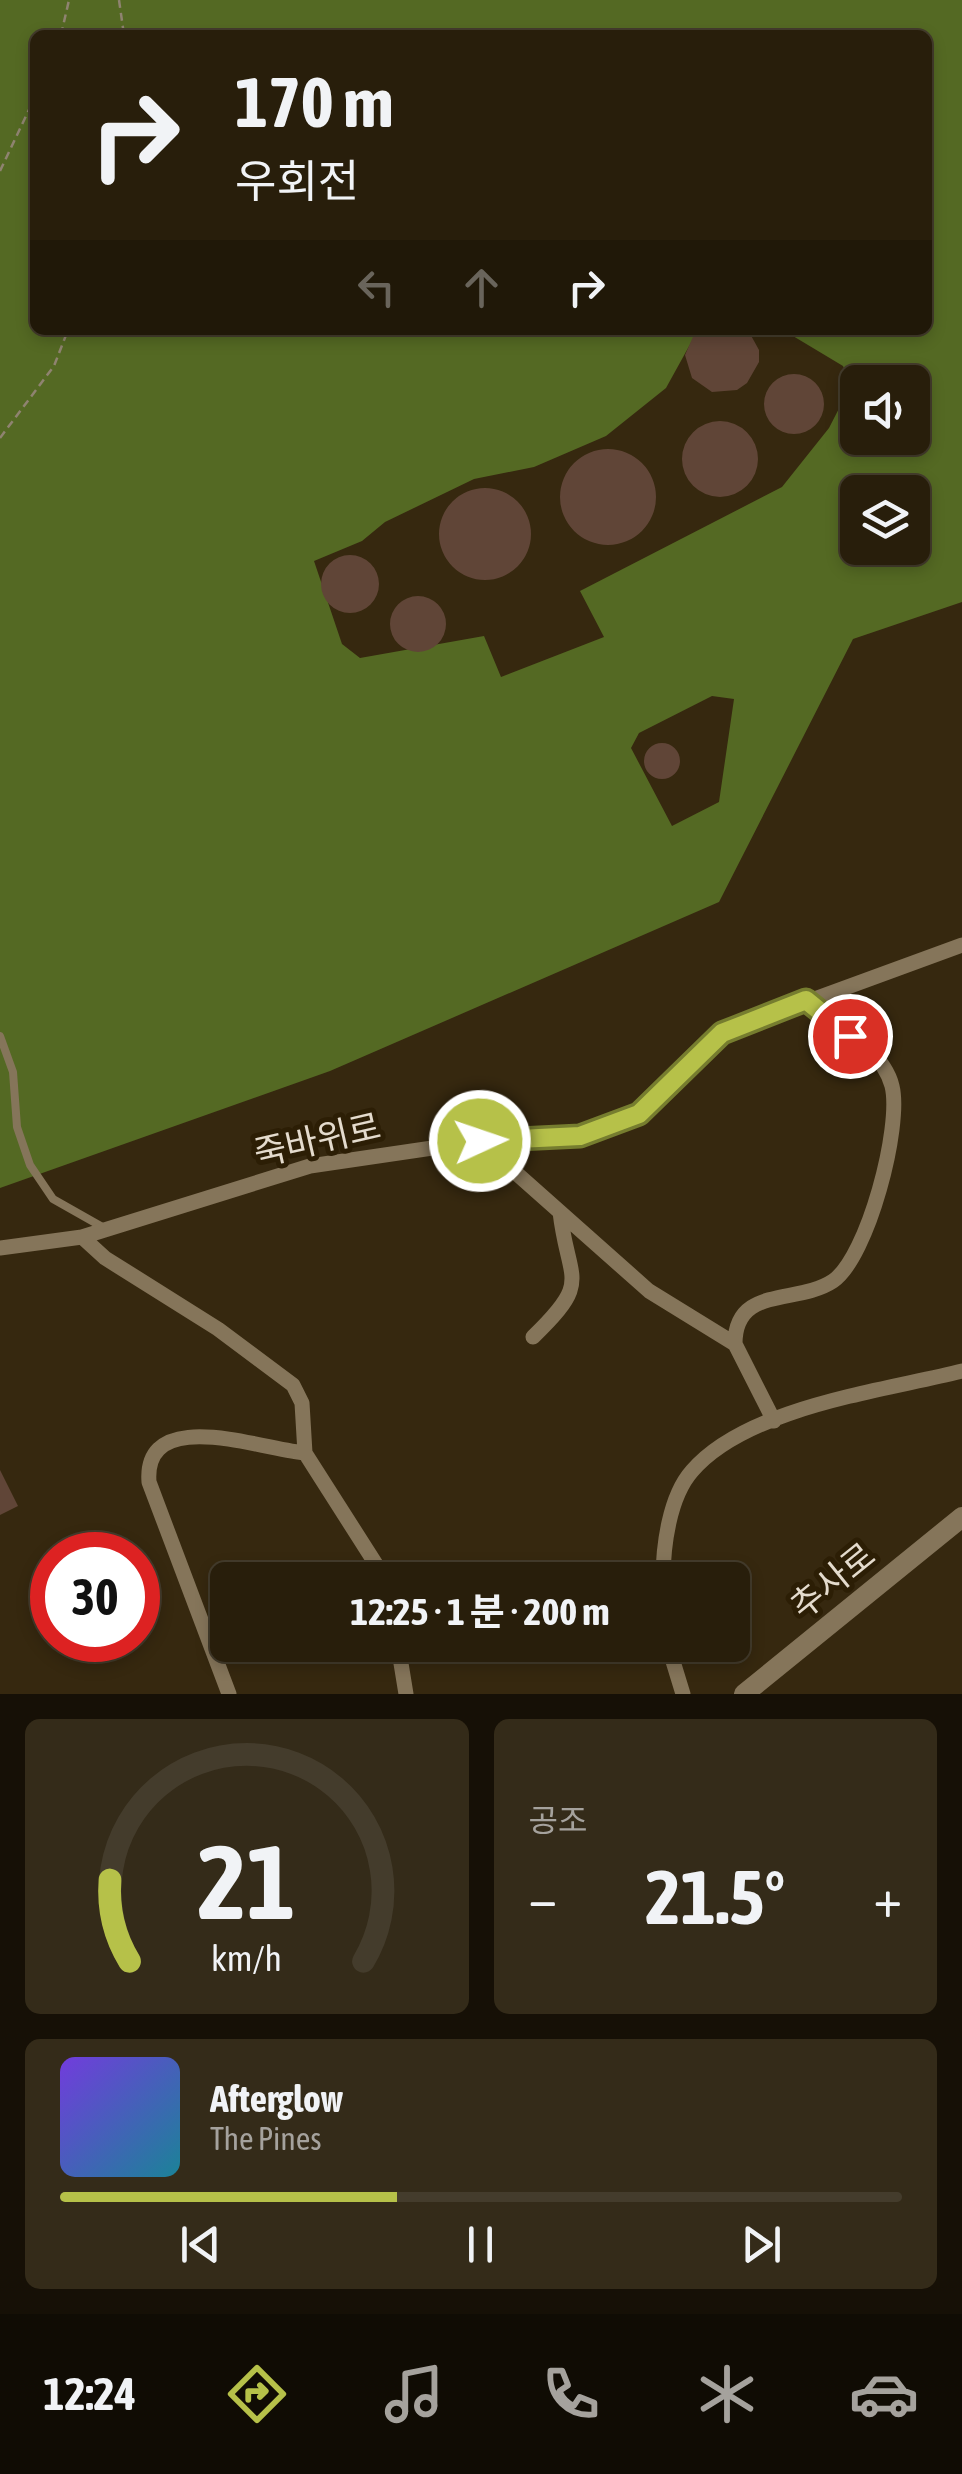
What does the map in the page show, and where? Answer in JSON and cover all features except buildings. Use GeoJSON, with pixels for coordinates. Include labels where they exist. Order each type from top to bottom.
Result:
{"type":"FeatureCollection","features":[{"type":"Feature","properties":{"kind":"street","name":"죽바위로"},"geometry":{"type":"LineString","coordinates":[[0,1248],[82,1237],[310,1166],[480,1141],[580,1136],[639,1114],[722,1033],[962,945]]}},
{"type":"Feature","properties":{"kind":"street"},"geometry":{"type":"LineString","coordinates":[[774,1421],[735,1344],[735,1326],[748,1306],[763,1299],[795,1296],[833,1281],[853,1262],[871,1225],[880,1189],[892,1086],[871,1053],[806,1000]]}},
{"type":"Feature","properties":{"kind":"street"},"geometry":{"type":"LineString","coordinates":[[480,1141],[650,1291],[735,1344]]}},
{"type":"Feature","properties":{"kind":"street"},"geometry":{"type":"LineString","coordinates":[[532,1337],[561,1310],[576,1274],[560,1212]]}},
{"type":"Feature","properties":{"kind":"street"},"geometry":{"type":"LineString","coordinates":[[82,1237],[105,1258],[268,1362],[294,1385],[302,1403],[306,1453],[375,1562]]}},
{"type":"Feature","properties":{"kind":"street"},"geometry":{"type":"LineString","coordinates":[[663,1562],[680,1490],[692,1470],[744,1432],[962,1371]]}},
{"type":"Feature","properties":{"kind":"street"},"geometry":{"type":"LineString","coordinates":[[229,1694],[149,1482],[148,1466],[156,1452],[176,1438],[209,1435],[271,1450],[306,1453]]}},
{"type":"Feature","properties":{"kind":"street","name":"추사로"},"geometry":{"type":"LineString","coordinates":[[744,1694],[962,1517]]}},
{"type":"Feature","properties":{"kind":"street"},"geometry":{"type":"LineString","coordinates":[[401,1662],[406,1694]]}},
{"type":"Feature","properties":{"kind":"street"},"geometry":{"type":"LineString","coordinates":[[673,1662],[683,1694]]}},
{"type":"Feature","properties":{"kind":"lane"},"geometry":{"type":"LineString","coordinates":[[0,1036],[13,1072],[17,1127],[30,1166],[54,1198],[107,1230]]}},
{"type":"Feature","properties":{"kind":"path"},"geometry":{"type":"LineString","coordinates":[[62,30],[69,0]]}},
{"type":"Feature","properties":{"kind":"path"},"geometry":{"type":"LineString","coordinates":[[119,0],[123,30]]}},
{"type":"Feature","properties":{"kind":"path"},"geometry":{"type":"LineString","coordinates":[[0,170],[30,107]]}},
{"type":"Feature","properties":{"kind":"path"},"geometry":{"type":"LineString","coordinates":[[0,438],[54,366],[66,335]]}},
{"type":"Feature","properties":{"kind":"green space"},"geometry":{"type":"Polygon","coordinates":[[[0,0],[962,0],[962,602],[853,639],[719,902],[330,1071],[0,1188],[0,0]],[[30,30],[30,335],[695,335],[666,388],[606,436],[534,467],[474,479],[385,522],[362,541],[314,561],[342,644],[360,658],[484,636],[501,677],[604,637],[580,591],[782,487],[829,428],[840,406],[840,455],[930,455],[930,365],[841,365],[791,335],[932,335],[932,30],[30,30]],[[712,696],[639,733],[631,748],[672,826],[719,802],[734,699],[712,696]]]}},
{"type":"Feature","properties":{"kind":"route"},"geometry":{"type":"LineString","coordinates":[[480,1141],[580,1136],[639,1114],[722,1033],[806,1000],[850,1036]]}}]}
